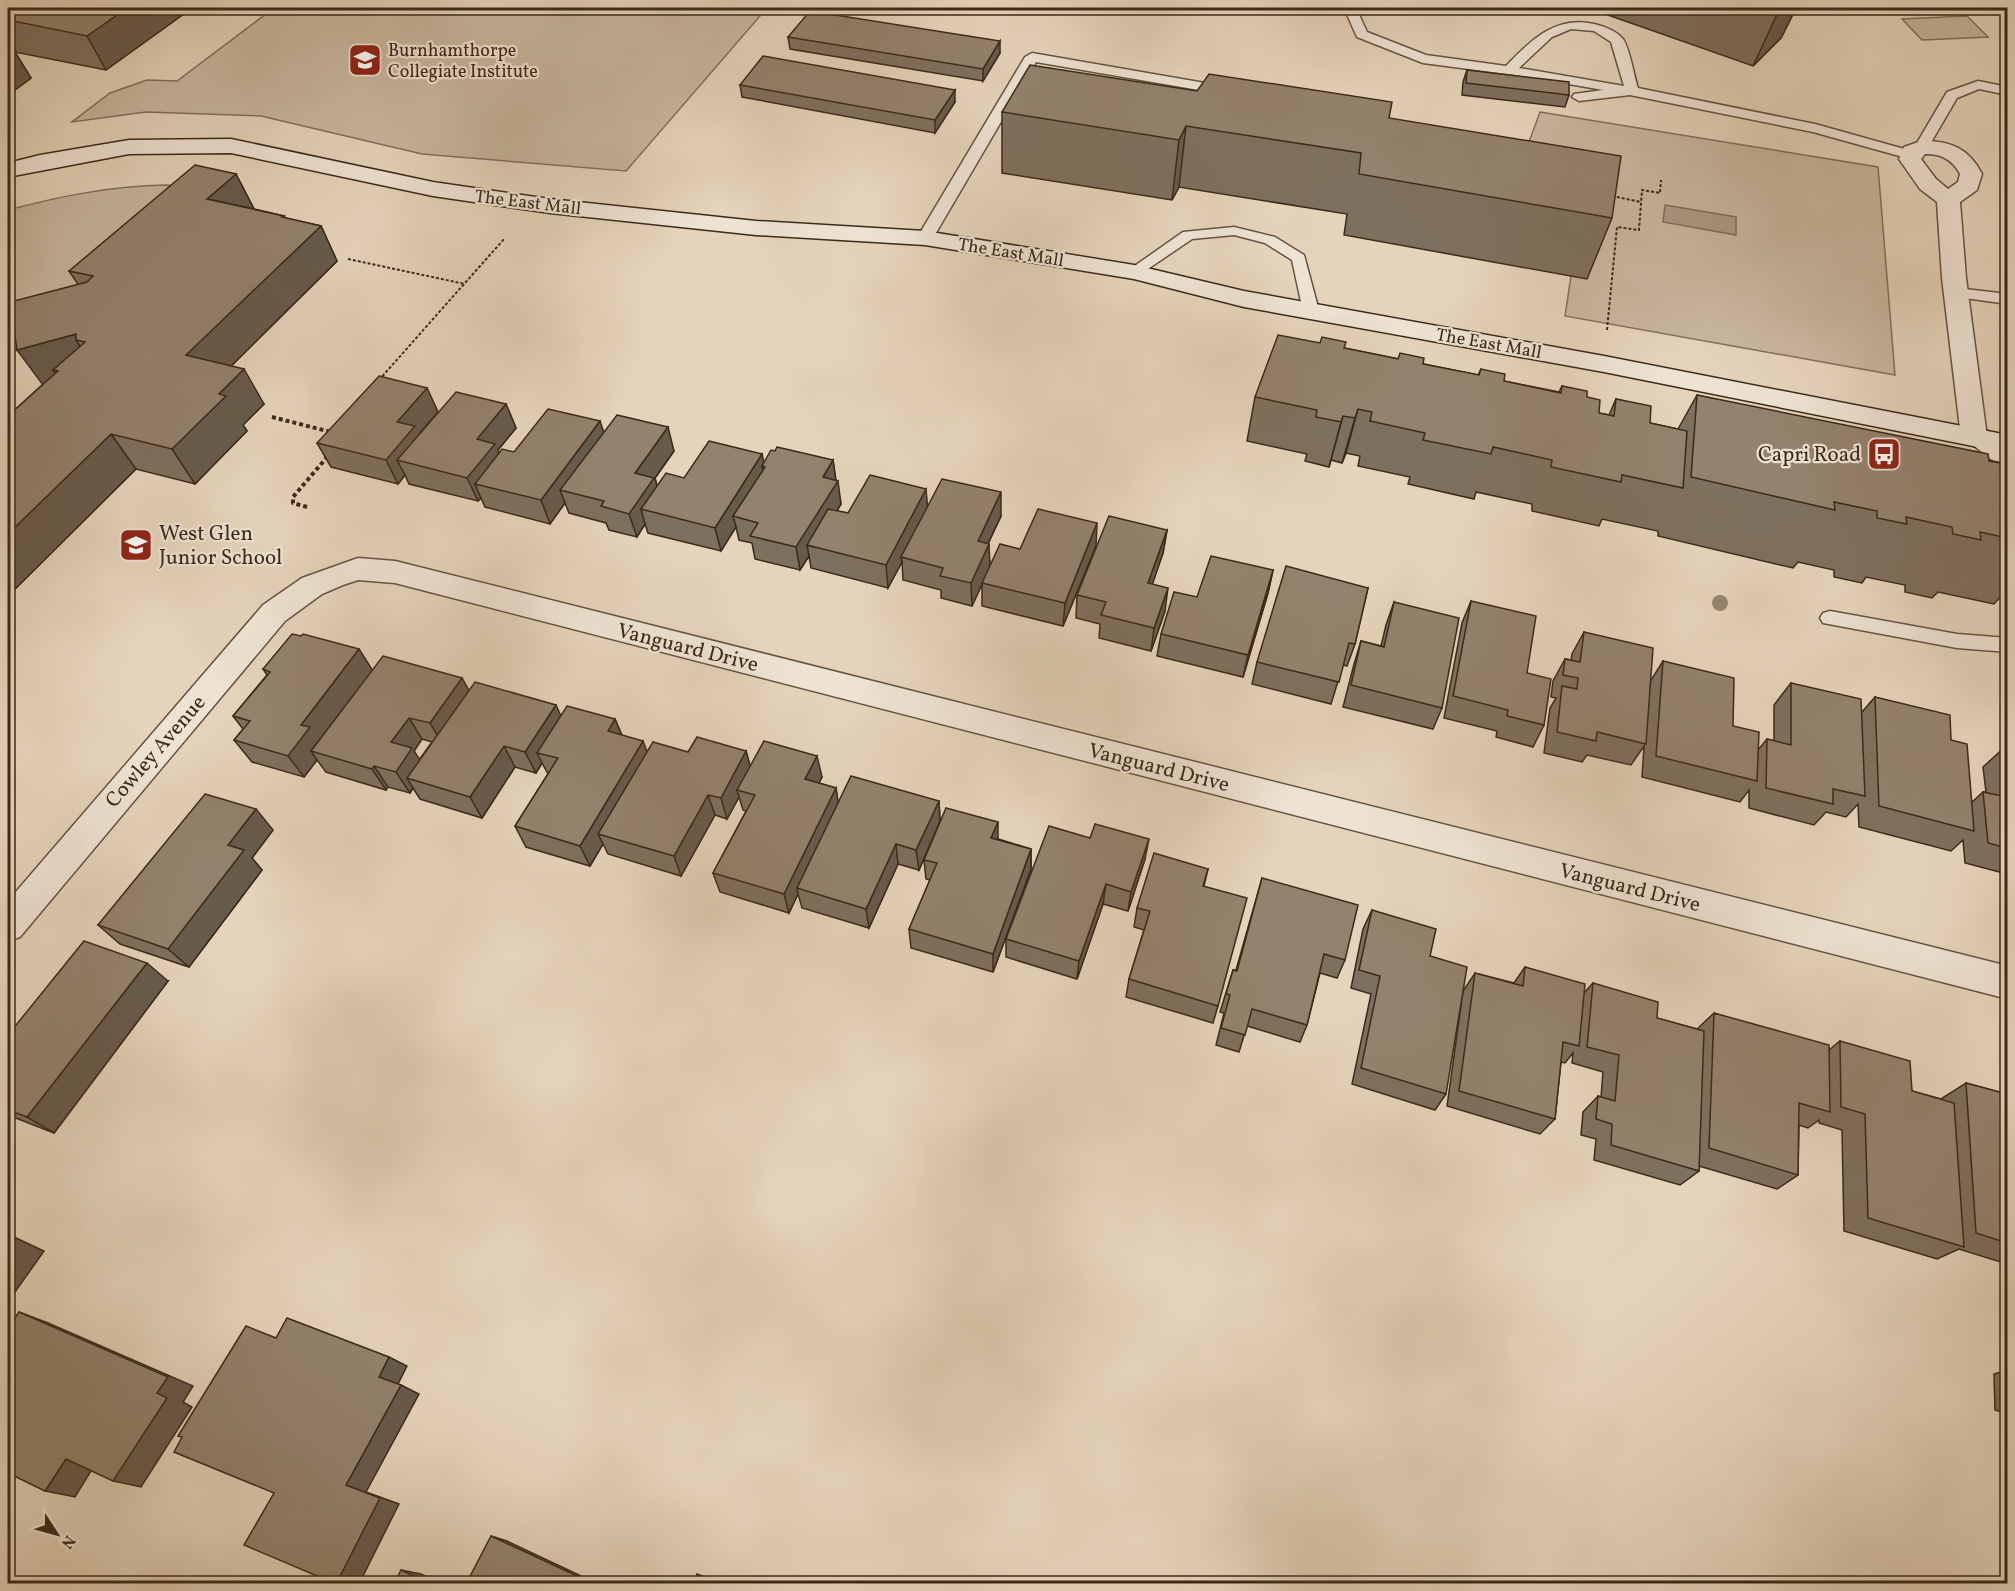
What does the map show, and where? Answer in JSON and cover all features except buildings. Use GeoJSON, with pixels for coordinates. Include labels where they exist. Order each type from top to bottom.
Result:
{"type":"FeatureCollection","features":[{"type":"Feature","properties":{"kind":"street","name":"The East Mall"},"geometry":{"type":"LineString","coordinates":[[8,170],[40,162],[129,147],[231,146],[433,189],[550,206],[756,228],[925,238],[1134,272],[1244,299],[1604,364],[2007,444]]}},
{"type":"Feature","properties":{"kind":"street"},"geometry":{"type":"LineString","coordinates":[[1948,200],[1969,185],[1971,174],[1968,164],[1964,159],[1948,151],[1915,152],[1912,164],[1928,184],[1948,200],[1956,293],[1974,437]]}},
{"type":"Feature","properties":{"kind":"street","name":"Vanguard Drive"},"geometry":{"type":"LineString","coordinates":[[312,586],[358,569],[395,572],[2007,983]]}},
{"type":"Feature","properties":{"kind":"street","name":"Cowley Avenue"},"geometry":{"type":"LineString","coordinates":[[8,926],[274,613],[312,586]]}},
{"type":"Feature","properties":{"kind":"lane"},"geometry":{"type":"LineString","coordinates":[[1350,8],[1362,34],[1423,59],[1510,70],[1632,91],[1815,128],[1915,152],[1952,95],[1978,85],[2007,91]]}},
{"type":"Feature","properties":{"kind":"lane"},"geometry":{"type":"LineString","coordinates":[[1510,70],[1541,37],[1570,25],[1598,28],[1617,40],[1632,91]]}},
{"type":"Feature","properties":{"kind":"lane"},"geometry":{"type":"LineString","coordinates":[[925,238],[1032,57],[1238,93]]}},
{"type":"Feature","properties":{"kind":"lane"},"geometry":{"type":"LineString","coordinates":[[1579,97],[1632,91]]}},
{"type":"Feature","properties":{"kind":"lane"},"geometry":{"type":"LineString","coordinates":[[1134,272],[1188,235],[1234,231],[1270,240],[1299,258],[1311,311]]}},
{"type":"Feature","properties":{"kind":"lane"},"geometry":{"type":"LineString","coordinates":[[1956,293],[2007,299]]}},
{"type":"Feature","properties":{"kind":"lane"},"geometry":{"type":"LineString","coordinates":[[1974,437],[2007,464]]}},
{"type":"Feature","properties":{"kind":"lane"},"geometry":{"type":"LineString","coordinates":[[1830,618],[1957,641],[2007,645]]}},
{"type":"Feature","properties":{"kind":"path"},"geometry":{"type":"LineString","coordinates":[[1604,364],[1617,226],[1639,230],[1642,190],[1660,193],[1661,180]]}},
{"type":"Feature","properties":{"kind":"path"},"geometry":{"type":"LineString","coordinates":[[1607,195],[1641,202]]}},
{"type":"Feature","properties":{"kind":"path"},"geometry":{"type":"LineString","coordinates":[[2007,197],[2005,203],[2007,218]]}},
{"type":"Feature","properties":{"kind":"path"},"geometry":{"type":"LineString","coordinates":[[379,380],[504,239]]}},
{"type":"Feature","properties":{"kind":"path"},"geometry":{"type":"LineString","coordinates":[[348,259],[465,285]]}},
{"type":"Feature","properties":{"kind":"path"},"geometry":{"type":"LineString","coordinates":[[272,417],[338,434]]}},
{"type":"Feature","properties":{"kind":"path"},"geometry":{"type":"LineString","coordinates":[[307,507],[293,503],[293,497],[330,453]]}},
{"type":"Feature","properties":{"kind":"shaded area","name":"Burnhamthorpe Collegiate Institute"},"geometry":{"type":"Polygon","coordinates":[[[274,8],[767,8],[626,171],[422,154],[261,116],[146,112],[72,122],[110,93],[147,80],[177,81],[274,8]]]}},
{"type":"Feature","properties":{"kind":"shaded area"},"geometry":{"type":"Polygon","coordinates":[[[1967,16],[1988,37],[1922,40],[1902,19],[1967,16]]]}},
{"type":"Feature","properties":{"kind":"shaded area"},"geometry":{"type":"Polygon","coordinates":[[[1540,112],[1878,167],[1895,375],[1565,316],[1581,210],[1523,158],[1540,112]]]}},
{"type":"Feature","properties":{"kind":"shaded area"},"geometry":{"type":"Polygon","coordinates":[[[166,185],[196,187],[8,358],[8,210],[86,193],[126,187],[166,185]]]}},
{"type":"Feature","properties":{"kind":"shaded area"},"geometry":{"type":"Polygon","coordinates":[[[1665,205],[1736,217],[1736,235],[1663,222],[1665,205]]]}},
{"type":"Feature","properties":{"kind":"place","name":"Burnhamthorpe Collegiate Institute"},"geometry":{"type":"Point","coordinates":[365,60]}},
{"type":"Feature","properties":{"kind":"place","name":"Capri Road"},"geometry":{"type":"Point","coordinates":[1884,454]}},
{"type":"Feature","properties":{"kind":"place","name":"West Glen Junior School"},"geometry":{"type":"Point","coordinates":[136,545]}}]}
